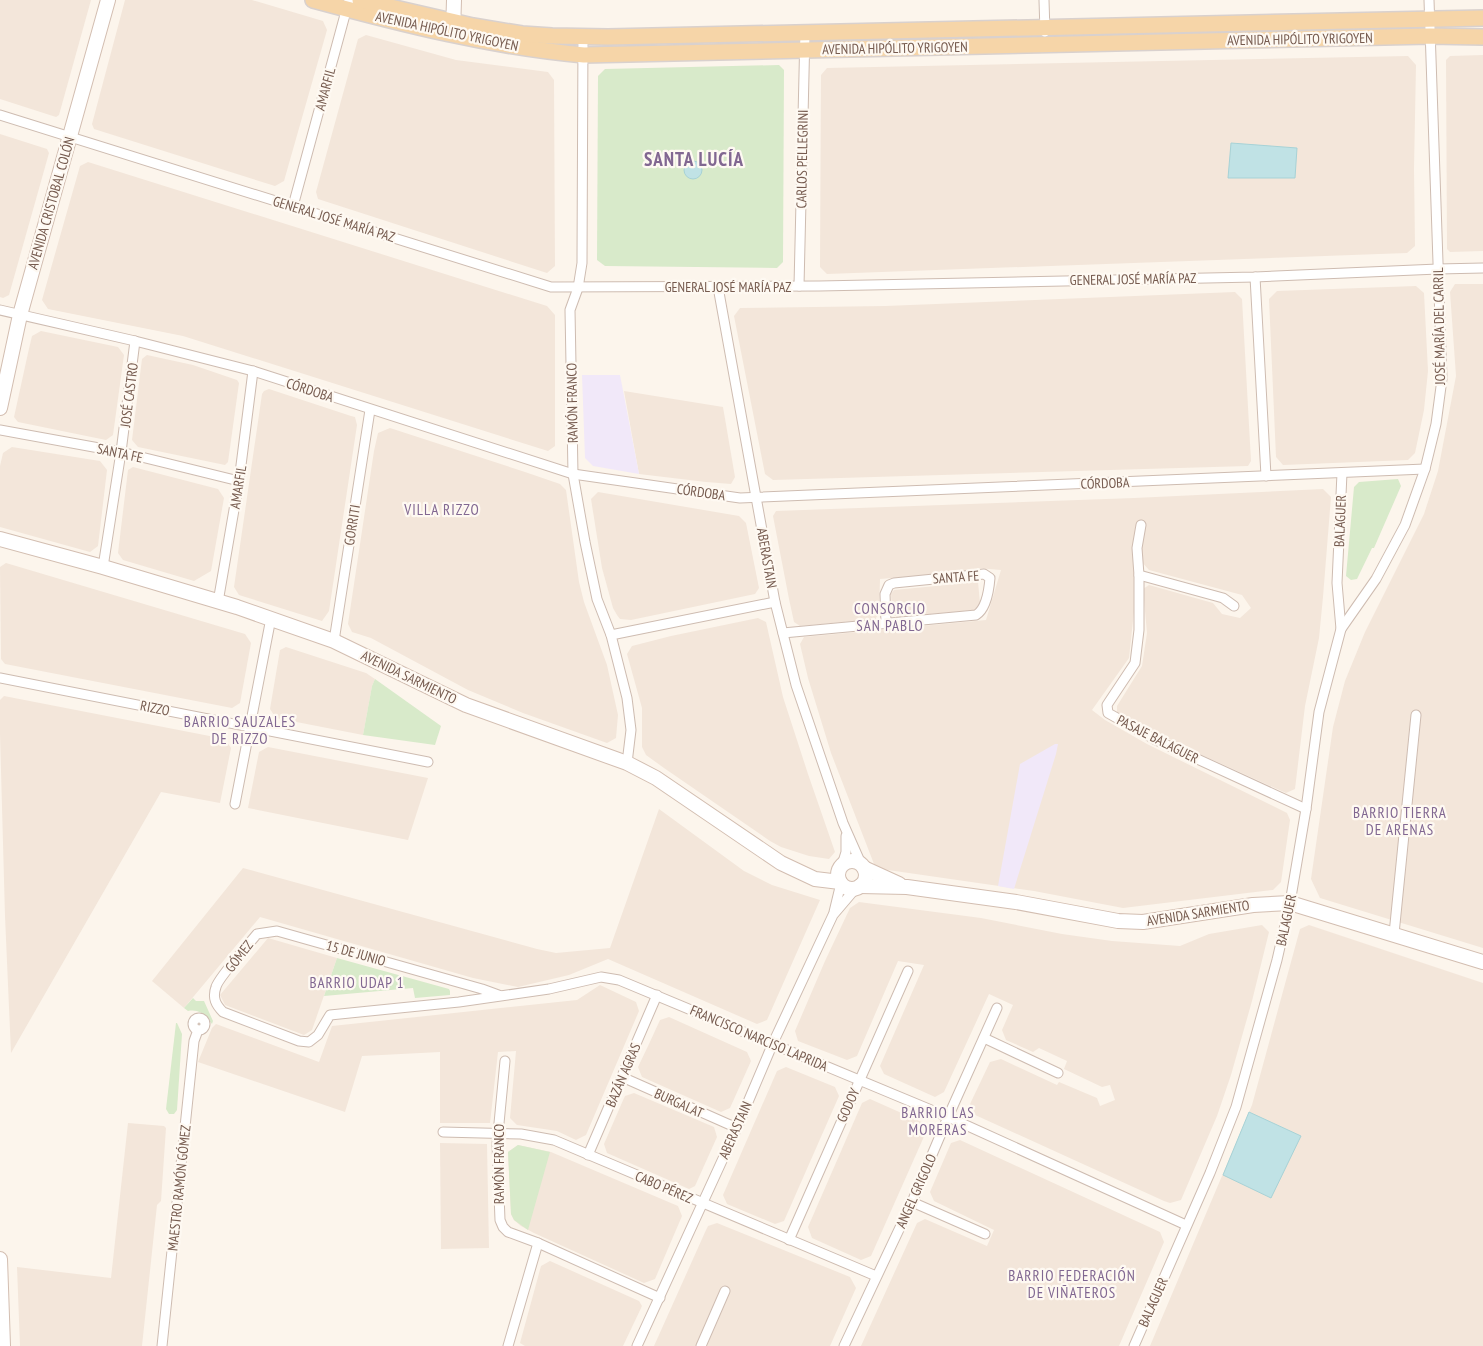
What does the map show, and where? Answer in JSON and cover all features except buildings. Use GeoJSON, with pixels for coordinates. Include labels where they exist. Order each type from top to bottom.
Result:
{"type":"FeatureCollection","features":[{"type":"Feature","properties":{"kind":"main road","name":"AVENIDA HIPÓLITO YRIGOYEN"},"geometry":{"type":"LineString","coordinates":[[313,0],[348,5],[453,28],[473,26],[522,34],[552,36],[1483,18]]}},
{"type":"Feature","properties":{"kind":"main road","name":"AVENIDA HIPÓLITO YRIGOYEN"},"geometry":{"type":"LineString","coordinates":[[360,0],[453,28],[471,39],[550,52],[584,55],[1430,36],[1483,37]]}},
{"type":"Feature","properties":{"kind":"street","name":"AVENIDA CRISTOBAL COLÓN"},"geometry":{"type":"LineString","coordinates":[[0,408],[20,314],[108,0]]}},
{"type":"Feature","properties":{"kind":"street"},"geometry":{"type":"LineString","coordinates":[[453,28],[454,0]]}},
{"type":"Feature","properties":{"kind":"street"},"geometry":{"type":"LineString","coordinates":[[1044,0],[1045,45]]}},
{"type":"Feature","properties":{"kind":"street","name":"JOSÉ MARÍA DEL CARRIL"},"geometry":{"type":"LineString","coordinates":[[1341,629],[1376,579],[1405,525],[1425,468],[1436,424],[1442,379],[1429,0]]}},
{"type":"Feature","properties":{"kind":"street","name":"AMARFIL"},"geometry":{"type":"LineString","coordinates":[[293,206],[348,5]]}},
{"type":"Feature","properties":{"kind":"street","name":"CARLOS PELLEGRINI"},"geometry":{"type":"LineString","coordinates":[[799,286],[804,32]]}},
{"type":"Feature","properties":{"kind":"street","name":"RAMÓN FRANCO"},"geometry":{"type":"LineString","coordinates":[[584,36],[582,263],[578,288],[570,310],[573,474],[597,599],[611,635],[627,698],[631,730],[628,763]]}},
{"type":"Feature","properties":{"kind":"street","name":"GENERAL JOSÉ MARÍA PAZ"},"geometry":{"type":"LineString","coordinates":[[0,115],[551,287],[799,286],[1255,277],[1483,268]]}},
{"type":"Feature","properties":{"kind":"street"},"geometry":{"type":"LineString","coordinates":[[1255,277],[1266,476]]}},
{"type":"Feature","properties":{"kind":"street","name":"ABERASTAIN"},"geometry":{"type":"LineString","coordinates":[[718,287],[775,602],[796,685],[843,823],[863,867]]}},
{"type":"Feature","properties":{"kind":"street","name":"CÓRDOBA"},"geometry":{"type":"LineString","coordinates":[[0,310],[136,341],[253,371],[573,474],[740,498],[1425,468]]}},
{"type":"Feature","properties":{"kind":"street","name":"JOSÉ CASTRO"},"geometry":{"type":"LineString","coordinates":[[103,567],[136,341]]}},
{"type":"Feature","properties":{"kind":"street","name":"AMARFIL"},"geometry":{"type":"LineString","coordinates":[[218,602],[239,481],[253,371]]}},
{"type":"Feature","properties":{"kind":"street","name":"GORRITI"},"geometry":{"type":"LineString","coordinates":[[334,641],[370,410]]}},
{"type":"Feature","properties":{"kind":"street","name":"SANTA FE"},"geometry":{"type":"LineString","coordinates":[[0,430],[121,452],[239,481]]}},
{"type":"Feature","properties":{"kind":"street","name":"BALAGUER"},"geometry":{"type":"LineString","coordinates":[[1134,1346],[1210,1173],[1236,1107],[1277,960],[1290,903],[1306,809],[1319,712],[1341,629],[1337,583],[1342,473]]}},
{"type":"Feature","properties":{"kind":"street","name":"PASAJE BALAGUER"},"geometry":{"type":"LineString","coordinates":[[1141,525],[1137,548],[1139,630],[1135,663],[1107,705],[1108,713],[1156,740],[1306,809]]}},
{"type":"Feature","properties":{"kind":"street","name":"AVENIDA SARMIENTO"},"geometry":{"type":"LineString","coordinates":[[0,539],[103,567],[271,618],[334,641],[466,705],[628,763],[656,778],[769,856],[815,879],[841,875]]}},
{"type":"Feature","properties":{"kind":"street","name":"SANTA FE"},"geometry":{"type":"LineString","coordinates":[[783,633],[976,615],[982,612],[990,578],[984,574],[889,585],[885,594],[886,623]]}},
{"type":"Feature","properties":{"kind":"street"},"geometry":{"type":"LineString","coordinates":[[1139,575],[1223,598],[1234,606]]}},
{"type":"Feature","properties":{"kind":"street"},"geometry":{"type":"LineString","coordinates":[[611,635],[775,602]]}},
{"type":"Feature","properties":{"kind":"street"},"geometry":{"type":"LineString","coordinates":[[235,804],[271,618]]}},
{"type":"Feature","properties":{"kind":"street","name":"RIZZO"},"geometry":{"type":"LineString","coordinates":[[0,678],[428,762]]}},
{"type":"Feature","properties":{"kind":"street"},"geometry":{"type":"LineString","coordinates":[[1394,934],[1416,715]]}},
{"type":"Feature","properties":{"kind":"street","name":"ABERASTAIN"},"geometry":{"type":"LineString","coordinates":[[637,1346],[737,1128],[773,1043],[833,915],[846,848],[843,823]]}},
{"type":"Feature","properties":{"kind":"street"},"geometry":{"type":"LineString","coordinates":[[850,861],[859,863],[863,867],[866,874],[865,878],[858,887],[847,888],[841,875],[850,861]]}},
{"type":"Feature","properties":{"kind":"street","name":"AVENIDA SARMIENTO"},"geometry":{"type":"LineString","coordinates":[[863,867],[907,887]]}},
{"type":"Feature","properties":{"kind":"street","name":"ABERASTAIN"},"geometry":{"type":"LineString","coordinates":[[833,915],[858,887]]}},
{"type":"Feature","properties":{"kind":"street","name":"AVENIDA SARMIENTO"},"geometry":{"type":"LineString","coordinates":[[858,887],[907,887],[1016,902],[1118,921],[1143,922],[1253,905],[1290,903],[1483,962]]}},
{"type":"Feature","properties":{"kind":"street","name":"15 DE JUNIO"},"geometry":{"type":"LineString","coordinates":[[267,932],[277,931],[501,996]]}},
{"type":"Feature","properties":{"kind":"street","name":"GÓMEZ"},"geometry":{"type":"LineString","coordinates":[[267,932],[257,934],[216,986],[214,998],[216,1006],[223,1012],[299,1041],[309,1042],[318,1035]]}},
{"type":"Feature","properties":{"kind":"street","name":"GODOY"},"geometry":{"type":"LineString","coordinates":[[789,1240],[908,971]]}},
{"type":"Feature","properties":{"kind":"street","name":"FRANCISCO NARCISO LAPRIDA"},"geometry":{"type":"LineString","coordinates":[[318,1035],[330,1015],[459,1002],[549,989],[601,977],[619,980],[948,1117],[1186,1225]]}},
{"type":"Feature","properties":{"kind":"street","name":"BAZÁN AGRAS"},"geometry":{"type":"LineString","coordinates":[[588,1155],[657,995]]}},
{"type":"Feature","properties":{"kind":"street","name":"ANGEL GRIGOLO"},"geometry":{"type":"LineString","coordinates":[[844,1346],[912,1202],[997,1008]]}},
{"type":"Feature","properties":{"kind":"street","name":"MAESTRO RAMÓN GÓMEZ"},"geometry":{"type":"LineString","coordinates":[[162,1346],[194,1041],[198,1030]]}},
{"type":"Feature","properties":{"kind":"street"},"geometry":{"type":"LineString","coordinates":[[984,1038],[1058,1073]]}},
{"type":"Feature","properties":{"kind":"street","name":"RAMÓN FRANCO"},"geometry":{"type":"LineString","coordinates":[[505,1061],[498,1133],[500,1220],[503,1227],[508,1232],[538,1243],[660,1298]]}},
{"type":"Feature","properties":{"kind":"street","name":"BURGALAT"},"geometry":{"type":"LineString","coordinates":[[622,1077],[737,1128]]}},
{"type":"Feature","properties":{"kind":"street","name":"CABO PÉREZ"},"geometry":{"type":"LineString","coordinates":[[443,1132],[521,1134],[554,1140],[876,1276]]}},
{"type":"Feature","properties":{"kind":"street"},"geometry":{"type":"LineString","coordinates":[[912,1202],[985,1234]]}},
{"type":"Feature","properties":{"kind":"street"},"geometry":{"type":"LineString","coordinates":[[508,1346],[538,1243]]}},
{"type":"Feature","properties":{"kind":"street"},"geometry":{"type":"LineString","coordinates":[[0,1259],[3,1346]]}},
{"type":"Feature","properties":{"kind":"street"},"geometry":{"type":"LineString","coordinates":[[701,1346],[725,1291]]}},
{"type":"Feature","properties":{"kind":"shaded area"},"geometry":{"type":"Polygon","coordinates":[[[0,0],[91,0],[59,115],[56,117],[0,99],[0,0]]]}},
{"type":"Feature","properties":{"kind":"shaded area"},"geometry":{"type":"Polygon","coordinates":[[[125,0],[252,0],[323,21],[327,30],[284,181],[275,186],[94,129],[92,124],[125,0]]]}},
{"type":"Feature","properties":{"kind":"shaded area"},"geometry":{"type":"Polygon","coordinates":[[[366,35],[456,60],[548,72],[554,80],[555,266],[547,273],[318,199],[316,192],[358,39],[366,35]]]}},
{"type":"Feature","properties":{"kind":"shaded area"},"geometry":{"type":"Polygon","coordinates":[[[1483,55],[1483,251],[1450,252],[1447,249],[1446,60],[1450,56],[1483,55]]]}},
{"type":"Feature","properties":{"kind":"shaded area"},"geometry":{"type":"Polygon","coordinates":[[[1408,56],[1416,65],[1415,246],[1407,253],[827,274],[820,267],[821,75],[827,68],[1408,56]]]}},
{"type":"Feature","properties":{"kind":"shaded area"},"geometry":{"type":"Polygon","coordinates":[[[0,134],[47,149],[49,153],[9,295],[3,298],[0,297],[0,134]]]}},
{"type":"Feature","properties":{"kind":"shaded area"},"geometry":{"type":"Polygon","coordinates":[[[88,162],[547,306],[555,315],[555,446],[548,451],[183,336],[48,309],[42,300],[80,166],[88,162]]]}},
{"type":"Feature","properties":{"kind":"shaded area"},"geometry":{"type":"Polygon","coordinates":[[[1455,284],[1483,284],[1483,948],[1320,898],[1311,879],[1333,727],[1345,681],[1365,632],[1424,514],[1438,471],[1456,376],[1450,292],[1455,284]]]}},
{"type":"Feature","properties":{"kind":"shaded area"},"geometry":{"type":"Polygon","coordinates":[[[1416,286],[1424,293],[1428,371],[1424,410],[1415,453],[1408,460],[1283,465],[1276,457],[1269,299],[1277,291],[1416,286]]]}},
{"type":"Feature","properties":{"kind":"shaded area"},"geometry":{"type":"Polygon","coordinates":[[[1235,292],[1242,299],[1251,461],[1248,466],[773,480],[765,474],[734,316],[740,308],[885,306],[1235,292]]]}},
{"type":"Feature","properties":{"kind":"shaded area"},"geometry":{"type":"Polygon","coordinates":[[[41,331],[118,347],[124,355],[113,435],[106,440],[18,422],[14,417],[32,336],[41,331]]]}},
{"type":"Feature","properties":{"kind":"shaded area"},"geometry":{"type":"Polygon","coordinates":[[[147,355],[193,365],[237,380],[239,383],[228,462],[225,465],[138,447],[132,440],[142,359],[147,355]]]}},
{"type":"Feature","properties":{"kind":"shaded area"},"geometry":{"type":"Polygon","coordinates":[[[582,375],[620,375],[639,474],[593,466],[585,458],[582,375]]]}},
{"type":"Feature","properties":{"kind":"shaded area"},"geometry":{"type":"Polygon","coordinates":[[[269,389],[355,417],[357,425],[329,611],[322,621],[239,595],[234,587],[262,394],[269,389]]]}},
{"type":"Feature","properties":{"kind":"shaded area"},"geometry":{"type":"Polygon","coordinates":[[[624,391],[723,407],[735,477],[731,484],[639,474],[624,391]]]}},
{"type":"Feature","properties":{"kind":"shaded area"},"geometry":{"type":"Polygon","coordinates":[[[390,428],[560,484],[566,490],[579,582],[584,602],[607,665],[618,715],[616,738],[607,743],[523,713],[468,690],[371,638],[352,632],[348,624],[374,451],[378,433],[390,428]]]}},
{"type":"Feature","properties":{"kind":"shaded area"},"geometry":{"type":"Polygon","coordinates":[[[12,447],[100,461],[107,470],[98,546],[90,552],[0,527],[0,466],[3,453],[12,447]]]}},
{"type":"Feature","properties":{"kind":"shaded area"},"geometry":{"type":"Polygon","coordinates":[[[133,467],[218,489],[224,498],[211,571],[194,581],[123,560],[118,553],[128,470],[133,467]]]}},
{"type":"Feature","properties":{"kind":"shaded area"},"geometry":{"type":"Polygon","coordinates":[[[1323,489],[1331,497],[1323,597],[1319,638],[1305,706],[1295,789],[1286,793],[1193,751],[1117,712],[1117,706],[1142,666],[1147,633],[1143,589],[1149,585],[1213,603],[1222,614],[1240,618],[1251,608],[1242,595],[1149,570],[1141,561],[1140,550],[1145,523],[1139,520],[1136,538],[1136,593],[1129,658],[1092,710],[1105,720],[1147,744],[1287,813],[1290,820],[1281,882],[1273,890],[1123,908],[1034,891],[881,869],[874,864],[831,753],[808,678],[800,644],[804,637],[986,620],[1001,570],[977,568],[977,571],[880,579],[879,614],[875,619],[800,626],[794,622],[789,599],[773,516],[776,511],[1323,489]]]}},
{"type":"Feature","properties":{"kind":"shaded area"},"geometry":{"type":"Polygon","coordinates":[[[598,492],[739,516],[746,523],[759,588],[755,594],[631,620],[620,619],[613,608],[602,568],[591,499],[598,492]]]}},
{"type":"Feature","properties":{"kind":"shaded area"},"geometry":{"type":"Polygon","coordinates":[[[6,563],[245,634],[251,643],[240,703],[232,708],[5,664],[1,659],[0,567],[6,563]]]}},
{"type":"Feature","properties":{"kind":"shaded area"},"geometry":{"type":"Polygon","coordinates":[[[978,582],[980,603],[974,610],[898,617],[892,614],[891,594],[894,590],[978,582]]]}},
{"type":"Feature","properties":{"kind":"shaded area"},"geometry":{"type":"Polygon","coordinates":[[[758,618],[766,622],[783,697],[835,852],[829,859],[809,856],[781,847],[770,841],[646,755],[642,747],[642,708],[627,654],[632,646],[758,618]]]}},
{"type":"Feature","properties":{"kind":"shaded area"},"geometry":{"type":"Polygon","coordinates":[[[286,647],[366,673],[375,679],[363,735],[276,718],[270,709],[280,650],[286,647]]]}},
{"type":"Feature","properties":{"kind":"shaded area"},"geometry":{"type":"Polygon","coordinates":[[[4,696],[225,739],[231,748],[220,803],[161,792],[11,1053],[0,734],[0,700],[4,696]]]}},
{"type":"Feature","properties":{"kind":"shaded area"},"geometry":{"type":"Polygon","coordinates":[[[1058,744],[1056,754],[1014,889],[998,886],[1020,764],[1058,744]]]}},
{"type":"Feature","properties":{"kind":"shaded area"},"geometry":{"type":"Polygon","coordinates":[[[268,747],[428,778],[408,840],[248,808],[259,752],[268,747]]]}},
{"type":"Feature","properties":{"kind":"shaded area"},"geometry":{"type":"Polygon","coordinates":[[[659,809],[744,871],[772,885],[820,900],[767,1020],[757,1024],[608,959],[569,975],[518,987],[473,978],[260,917],[184,1008],[152,981],[243,868],[537,949],[556,953],[610,948],[659,809]]]}},
{"type":"Feature","properties":{"kind":"shaded area"},"geometry":{"type":"Polygon","coordinates":[[[859,902],[981,918],[1062,934],[1112,941],[1180,946],[1209,934],[1262,925],[1269,932],[1231,1075],[1217,1116],[1181,1200],[1170,1203],[1164,1201],[973,1114],[970,1104],[990,1062],[1001,1059],[1057,1085],[1059,1082],[1097,1098],[1100,1106],[1115,1100],[1110,1085],[1102,1087],[1064,1069],[1067,1061],[1039,1048],[1033,1052],[1006,1040],[1002,1030],[1013,1005],[989,994],[944,1092],[935,1097],[884,1074],[880,1066],[924,965],[898,961],[857,1056],[847,1060],[798,1041],[795,1031],[825,961],[850,908],[859,902]]]}},
{"type":"Feature","properties":{"kind":"shaded area"},"geometry":{"type":"Polygon","coordinates":[[[1309,925],[1483,983],[1483,1346],[1150,1346],[1252,1105],[1300,929],[1309,925]]]}},
{"type":"Feature","properties":{"kind":"shaded area"},"geometry":{"type":"Polygon","coordinates":[[[268,938],[337,958],[312,1030],[304,1035],[225,1005],[220,995],[268,938]]]}},
{"type":"Feature","properties":{"kind":"shaded area"},"geometry":{"type":"Polygon","coordinates":[[[600,985],[636,1002],[639,1011],[586,1135],[576,1140],[557,1131],[517,1125],[510,1118],[516,1051],[498,1052],[490,1123],[440,1123],[440,1052],[362,1056],[345,1112],[198,1062],[212,1028],[216,1024],[319,1062],[332,1026],[577,1000],[600,985]]]}},
{"type":"Feature","properties":{"kind":"shaded area"},"geometry":{"type":"Polygon","coordinates":[[[669,1017],[747,1052],[751,1061],[730,1108],[721,1112],[642,1077],[638,1067],[660,1020],[669,1017]]]}},
{"type":"Feature","properties":{"kind":"shaded area"},"geometry":{"type":"Polygon","coordinates":[[[786,1067],[835,1087],[839,1096],[784,1221],[775,1224],[727,1204],[723,1195],[777,1071],[786,1067]]]}},
{"type":"Feature","properties":{"kind":"shaded area"},"geometry":{"type":"Polygon","coordinates":[[[634,1093],[714,1127],[717,1137],[695,1186],[689,1189],[607,1153],[604,1144],[624,1098],[634,1093]]]}},
{"type":"Feature","properties":{"kind":"shaded area"},"geometry":{"type":"Polygon","coordinates":[[[870,1099],[924,1123],[926,1132],[871,1256],[861,1260],[812,1238],[808,1227],[862,1103],[870,1099]]]}},
{"type":"Feature","properties":{"kind":"shaded area"},"geometry":{"type":"Polygon","coordinates":[[[128,1123],[164,1126],[166,1128],[161,1201],[157,1205],[142,1346],[20,1346],[17,1267],[111,1278],[128,1123]]]}},
{"type":"Feature","properties":{"kind":"shaded area"},"geometry":{"type":"Polygon","coordinates":[[[960,1140],[1160,1232],[1164,1242],[1119,1346],[861,1346],[917,1223],[925,1219],[987,1246],[994,1230],[934,1201],[930,1192],[951,1143],[960,1140]]]}},
{"type":"Feature","properties":{"kind":"shaded area"},"geometry":{"type":"Polygon","coordinates":[[[440,1143],[487,1144],[489,1248],[441,1249],[440,1143]]]}},
{"type":"Feature","properties":{"kind":"shaded area"},"geometry":{"type":"Polygon","coordinates":[[[518,1145],[551,1152],[678,1206],[682,1216],[655,1279],[644,1283],[534,1233],[514,1220],[511,1214],[508,1152],[518,1145]]]}},
{"type":"Feature","properties":{"kind":"shaded area"},"geometry":{"type":"Polygon","coordinates":[[[717,1223],[850,1277],[856,1288],[830,1346],[654,1346],[708,1226],[717,1223]]]}},
{"type":"Feature","properties":{"kind":"shaded area"},"geometry":{"type":"Polygon","coordinates":[[[550,1261],[639,1301],[642,1306],[623,1346],[525,1346],[520,1343],[541,1266],[550,1261]]]}},
{"type":"Feature","properties":{"kind":"green space"},"geometry":{"type":"Polygon","coordinates":[[[779,65],[784,70],[783,262],[777,268],[605,266],[597,260],[598,76],[605,69],[779,65]]]}},
{"type":"Feature","properties":{"kind":"green space"},"geometry":{"type":"Polygon","coordinates":[[[1398,479],[1401,486],[1374,548],[1372,548],[1357,579],[1351,580],[1346,576],[1354,487],[1359,482],[1398,479]]]}},
{"type":"Feature","properties":{"kind":"green space"},"geometry":{"type":"Polygon","coordinates":[[[375,679],[441,726],[435,745],[363,735],[375,679]]]}},
{"type":"Feature","properties":{"kind":"green space"},"geometry":{"type":"Polygon","coordinates":[[[337,958],[449,989],[450,995],[415,998],[413,988],[324,996],[337,958]]]}},
{"type":"Feature","properties":{"kind":"green space"},"geometry":{"type":"Polygon","coordinates":[[[193,998],[196,1001],[204,1001],[213,1021],[212,1024],[202,1013],[188,1011],[184,1008],[193,998]]]}},
{"type":"Feature","properties":{"kind":"green space"},"geometry":{"type":"Polygon","coordinates":[[[176,1023],[182,1034],[177,1110],[174,1114],[169,1114],[166,1109],[176,1023]]]}},
{"type":"Feature","properties":{"kind":"green space"},"geometry":{"type":"Polygon","coordinates":[[[518,1145],[550,1152],[528,1230],[514,1220],[511,1214],[508,1152],[518,1145]]]}},
{"type":"Feature","properties":{"kind":"water"},"geometry":{"type":"Polygon","coordinates":[[[1231,143],[1297,148],[1295,178],[1228,178],[1231,143]]]}},
{"type":"Feature","properties":{"kind":"water"},"geometry":{"type":"Polygon","coordinates":[[[693,161],[699,164],[702,170],[699,176],[693,179],[687,176],[684,170],[687,164],[693,161]]]}},
{"type":"Feature","properties":{"kind":"water"},"geometry":{"type":"Polygon","coordinates":[[[1249,1112],[1301,1136],[1271,1198],[1223,1175],[1249,1112]]]}},
{"type":"Feature","properties":{"kind":"district","name":"SANTA LUCÍA"},"geometry":{"type":"Point","coordinates":[694,159]}},
{"type":"Feature","properties":{"kind":"district","name":"VILLA RIZZO"},"geometry":{"type":"Point","coordinates":[442,509]}},
{"type":"Feature","properties":{"kind":"district","name":"CONSORCIO SAN PABLO"},"geometry":{"type":"Point","coordinates":[890,616]}},
{"type":"Feature","properties":{"kind":"district","name":"BARRIO SAUZALES DE RIZZO"},"geometry":{"type":"Point","coordinates":[240,730]}},
{"type":"Feature","properties":{"kind":"district","name":"BARRIO TIERRA DE ARENAS"},"geometry":{"type":"Point","coordinates":[1400,820]}},
{"type":"Feature","properties":{"kind":"district","name":"BARRIO UDAP 1"},"geometry":{"type":"Point","coordinates":[357,982]}},
{"type":"Feature","properties":{"kind":"district","name":"BARRIO LAS MORERAS"},"geometry":{"type":"Point","coordinates":[938,1120]}},
{"type":"Feature","properties":{"kind":"district","name":"BARRIO FEDERACIÓN DE VIÑATEROS"},"geometry":{"type":"Point","coordinates":[1072,1284]}}]}
